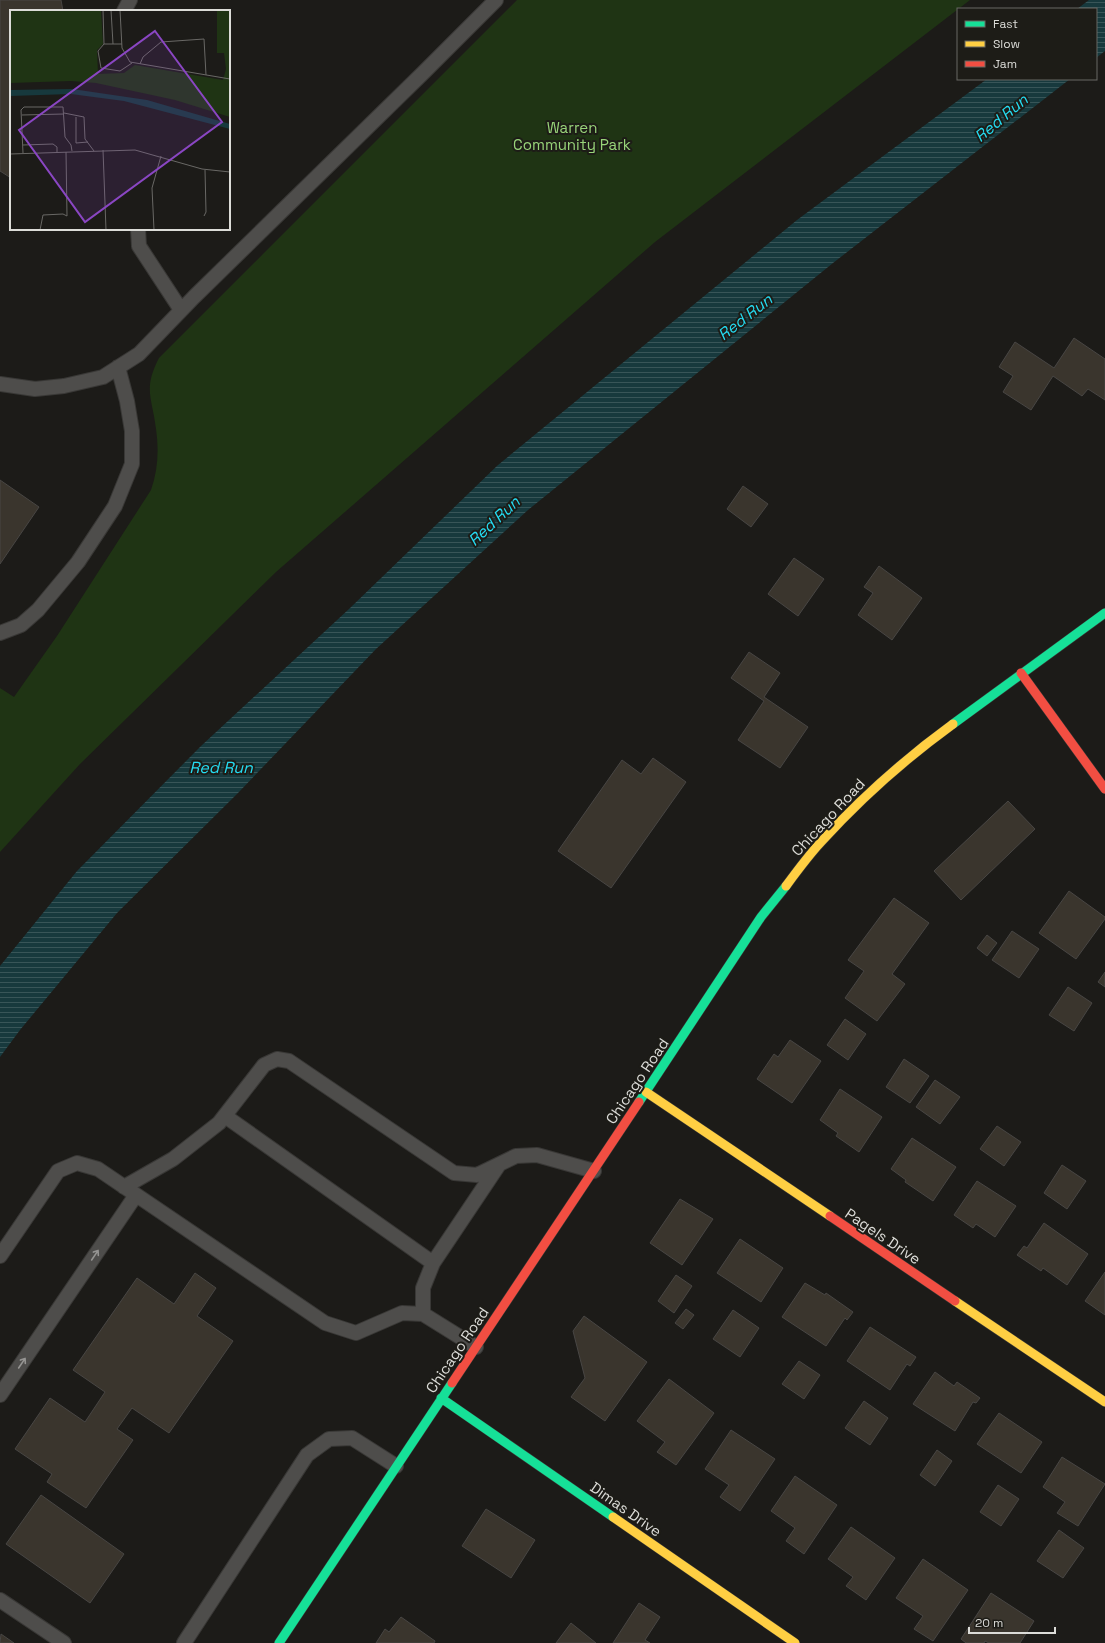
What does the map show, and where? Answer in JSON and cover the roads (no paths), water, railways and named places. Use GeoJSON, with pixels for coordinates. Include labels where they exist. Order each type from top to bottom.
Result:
{"type":"FeatureCollection","features":[{"type":"Feature","properties":{"kind":"street","name":"Chicago Road"},"geometry":{"type":"LineString","coordinates":[[279,1643],[441,1398],[594,1171],[760,918],[820,843],[875,787],[928,742],[1105,613]]}},
{"type":"Feature","properties":{"kind":"street"},"geometry":{"type":"LineString","coordinates":[[1021,673],[1105,790]]}},
{"type":"Feature","properties":{"kind":"street","name":"Pagels Drive"},"geometry":{"type":"LineString","coordinates":[[646,1092],[1105,1402]]}},
{"type":"Feature","properties":{"kind":"street","name":"Dimas Drive"},"geometry":{"type":"LineString","coordinates":[[441,1398],[795,1643]]}},
{"type":"Feature","properties":{"kind":"lane"},"geometry":{"type":"LineString","coordinates":[[125,10],[130,0]]}},
{"type":"Feature","properties":{"kind":"lane"},"geometry":{"type":"LineString","coordinates":[[0,384],[35,389],[64,386],[103,377],[139,354],[181,310],[496,0]]}},
{"type":"Feature","properties":{"kind":"lane"},"geometry":{"type":"LineString","coordinates":[[138,230],[139,246],[181,310]]}},
{"type":"Feature","properties":{"kind":"lane"},"geometry":{"type":"LineString","coordinates":[[0,633],[21,625],[38,610],[78,562],[115,506],[132,464],[132,431],[127,400],[118,367]]}},
{"type":"Feature","properties":{"kind":"lane"},"geometry":{"type":"LineString","coordinates":[[124,1187],[172,1159],[219,1123],[264,1065],[277,1059],[289,1061],[454,1173],[477,1175],[516,1156],[536,1155],[594,1171]]}},
{"type":"Feature","properties":{"kind":"lane"},"geometry":{"type":"LineString","coordinates":[[225,1116],[433,1263]]}},
{"type":"Feature","properties":{"kind":"lane"},"geometry":{"type":"LineString","coordinates":[[0,1256],[58,1171],[77,1163],[98,1169],[325,1323],[356,1333],[402,1313],[424,1314],[476,1347]]}},
{"type":"Feature","properties":{"kind":"lane"},"geometry":{"type":"LineString","coordinates":[[424,1314],[423,1288],[433,1263],[498,1166]]}},
{"type":"Feature","properties":{"kind":"lane"},"geometry":{"type":"LineString","coordinates":[[0,1395],[136,1195]]}},
{"type":"Feature","properties":{"kind":"lane"},"geometry":{"type":"LineString","coordinates":[[184,1643],[307,1455],[330,1440],[352,1438],[396,1466]]}},
{"type":"Feature","properties":{"kind":"lane"},"geometry":{"type":"LineString","coordinates":[[0,1600],[64,1643]]}},
{"type":"Feature","properties":{"kind":"water"},"geometry":{"type":"Polygon","coordinates":[[[1089,0],[1105,0],[1105,51],[1097,57],[1097,8],[1078,8],[1089,0]]]}},
{"type":"Feature","properties":{"kind":"water","name":"Red Run"},"geometry":{"type":"Polygon","coordinates":[[[986,80],[1069,80],[833,263],[528,510],[376,649],[238,793],[117,913],[20,1030],[0,1057],[0,966],[77,871],[201,746],[349,609],[498,465],[797,220],[986,80]]]}},
{"type":"Feature","properties":{"kind":"park label","name":"Warren Community Park"},"geometry":{"type":"Point","coordinates":[572,136]}}]}
